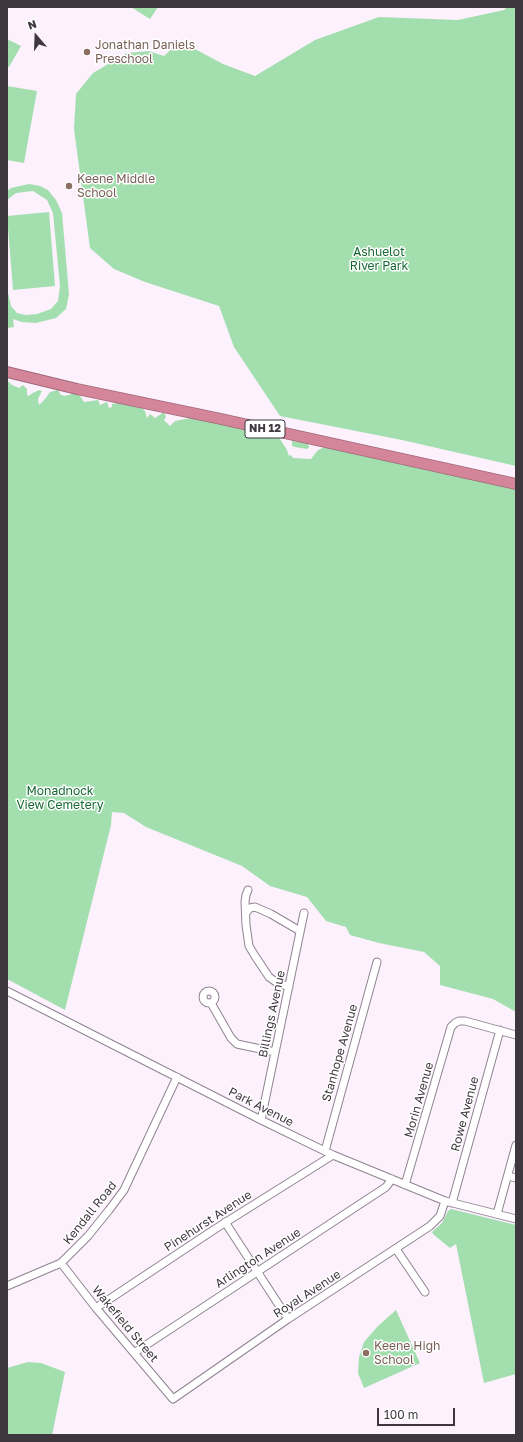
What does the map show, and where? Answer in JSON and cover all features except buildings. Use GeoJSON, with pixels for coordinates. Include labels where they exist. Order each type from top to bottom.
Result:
{"type":"FeatureCollection","features":[{"type":"Feature","properties":{"kind":"highway","name":"NH 12"},"geometry":{"type":"LineString","coordinates":[[9,372],[76,389],[221,419],[516,484]]}},
{"type":"Feature","properties":{"kind":"street"},"geometry":{"type":"LineString","coordinates":[[248,890],[245,902],[247,935],[250,946],[269,977],[276,982],[289,987]]}},
{"type":"Feature","properties":{"kind":"street"},"geometry":{"type":"LineString","coordinates":[[246,913],[250,908],[255,907],[300,931]]}},
{"type":"Feature","properties":{"kind":"street","name":"Billings Avenue"},"geometry":{"type":"LineString","coordinates":[[261,1120],[304,913]]}},
{"type":"Feature","properties":{"kind":"street","name":"Stanhope Avenue"},"geometry":{"type":"LineString","coordinates":[[325,1151],[377,962]]}},
{"type":"Feature","properties":{"kind":"street","name":"Park Avenue"},"geometry":{"type":"LineString","coordinates":[[7,990],[261,1120],[333,1155],[448,1202],[516,1219]]}},
{"type":"Feature","properties":{"kind":"street"},"geometry":{"type":"LineString","coordinates":[[211,1003],[231,1038],[237,1044],[275,1052]]}},
{"type":"Feature","properties":{"kind":"street","name":"Morin Avenue"},"geometry":{"type":"LineString","coordinates":[[405,1185],[431,1100],[449,1033],[454,1023],[465,1021],[500,1030]]}},
{"type":"Feature","properties":{"kind":"street"},"geometry":{"type":"LineString","coordinates":[[500,1030],[516,1035]]}},
{"type":"Feature","properties":{"kind":"street","name":"Rowe Avenue"},"geometry":{"type":"LineString","coordinates":[[448,1202],[500,1030]]}},
{"type":"Feature","properties":{"kind":"street","name":"Kendall Road"},"geometry":{"type":"LineString","coordinates":[[7,1286],[61,1263],[88,1236],[124,1190],[177,1077]]}},
{"type":"Feature","properties":{"kind":"street"},"geometry":{"type":"LineString","coordinates":[[497,1214],[516,1145]]}},
{"type":"Feature","properties":{"kind":"street","name":"Pinehurst Avenue"},"geometry":{"type":"LineString","coordinates":[[96,1308],[225,1222],[333,1155]]}},
{"type":"Feature","properties":{"kind":"street"},"geometry":{"type":"LineString","coordinates":[[508,1176],[516,1178]]}},
{"type":"Feature","properties":{"kind":"street","name":"Arlington Avenue"},"geometry":{"type":"LineString","coordinates":[[134,1353],[386,1186],[392,1179]]}},
{"type":"Feature","properties":{"kind":"street","name":"Royal Avenue"},"geometry":{"type":"LineString","coordinates":[[173,1399],[288,1319],[436,1222],[448,1202]]}},
{"type":"Feature","properties":{"kind":"street"},"geometry":{"type":"LineString","coordinates":[[225,1222],[256,1272],[288,1319]]}},
{"type":"Feature","properties":{"kind":"street"},"geometry":{"type":"LineString","coordinates":[[396,1249],[425,1292]]}},
{"type":"Feature","properties":{"kind":"street","name":"Wakefield Street"},"geometry":{"type":"LineString","coordinates":[[61,1263],[96,1308],[173,1399]]}},
{"type":"Feature","properties":{"kind":"green space"},"geometry":{"type":"Polygon","coordinates":[[[131,7],[158,7],[150,19],[131,7]]]}},
{"type":"Feature","properties":{"kind":"green space","name":"Ashuelot River Park"},"geometry":{"type":"Polygon","coordinates":[[[507,7],[516,7],[516,466],[402,440],[280,416],[234,347],[219,306],[145,282],[114,269],[90,248],[74,129],[76,94],[93,73],[127,53],[149,51],[164,56],[180,41],[223,64],[255,76],[315,40],[379,17],[458,20],[504,10],[507,7]]]}},
{"type":"Feature","properties":{"kind":"green space"},"geometry":{"type":"Polygon","coordinates":[[[7,39],[21,46],[9,67],[7,66],[7,39]]]}},
{"type":"Feature","properties":{"kind":"green space"},"geometry":{"type":"Polygon","coordinates":[[[7,86],[37,91],[24,163],[7,160],[7,86]]]}},
{"type":"Feature","properties":{"kind":"green space"},"geometry":{"type":"Polygon","coordinates":[[[29,184],[40,186],[48,190],[56,200],[62,213],[69,294],[66,309],[56,318],[36,323],[22,322],[13,319],[14,327],[7,328],[7,288],[11,306],[17,313],[26,315],[37,314],[51,309],[58,301],[60,286],[53,213],[47,200],[33,191],[16,193],[7,200],[7,191],[11,188],[29,184]]]}},
{"type":"Feature","properties":{"kind":"green space"},"geometry":{"type":"Polygon","coordinates":[[[49,212],[55,286],[13,290],[7,216],[49,212]]]}},
{"type":"Feature","properties":{"kind":"green space","name":"Monadnock View Cemetery"},"geometry":{"type":"Polygon","coordinates":[[[7,380],[12,385],[19,388],[23,385],[27,389],[27,395],[29,396],[39,390],[42,391],[38,399],[39,405],[50,392],[58,390],[61,395],[65,396],[75,393],[80,396],[84,402],[98,400],[100,405],[107,402],[109,408],[112,407],[112,404],[123,402],[128,405],[142,408],[145,411],[147,418],[150,414],[155,418],[164,412],[166,417],[164,420],[170,426],[175,421],[191,418],[273,435],[280,439],[289,456],[291,455],[293,458],[311,459],[318,450],[325,447],[516,489],[516,1012],[493,999],[440,985],[440,966],[424,952],[379,943],[350,935],[346,927],[326,921],[307,897],[270,886],[242,866],[146,827],[124,813],[112,812],[111,825],[65,1010],[7,979],[7,380]]]}},
{"type":"Feature","properties":{"kind":"green space"},"geometry":{"type":"Polygon","coordinates":[[[292,441],[308,443],[309,448],[307,449],[292,446],[292,441]]]}},
{"type":"Feature","properties":{"kind":"green space"},"geometry":{"type":"Polygon","coordinates":[[[451,1209],[516,1225],[516,1374],[484,1383],[456,1244],[450,1248],[432,1232],[442,1223],[448,1211],[451,1209]]]}},
{"type":"Feature","properties":{"kind":"green space"},"geometry":{"type":"Polygon","coordinates":[[[396,1310],[420,1363],[364,1388],[358,1373],[359,1357],[364,1342],[378,1326],[396,1310]]]}},
{"type":"Feature","properties":{"kind":"green space"},"geometry":{"type":"Polygon","coordinates":[[[28,1362],[41,1363],[65,1372],[52,1435],[7,1435],[7,1368],[28,1362]]]}},
{"type":"Feature","properties":{"kind":"place","name":"Jonathan Daniels Preschool"},"geometry":{"type":"Point","coordinates":[87,52]}},
{"type":"Feature","properties":{"kind":"place","name":"Keene Middle School"},"geometry":{"type":"Point","coordinates":[69,186]}},
{"type":"Feature","properties":{"kind":"place","name":"Keene High School"},"geometry":{"type":"Point","coordinates":[366,1353]}}]}
